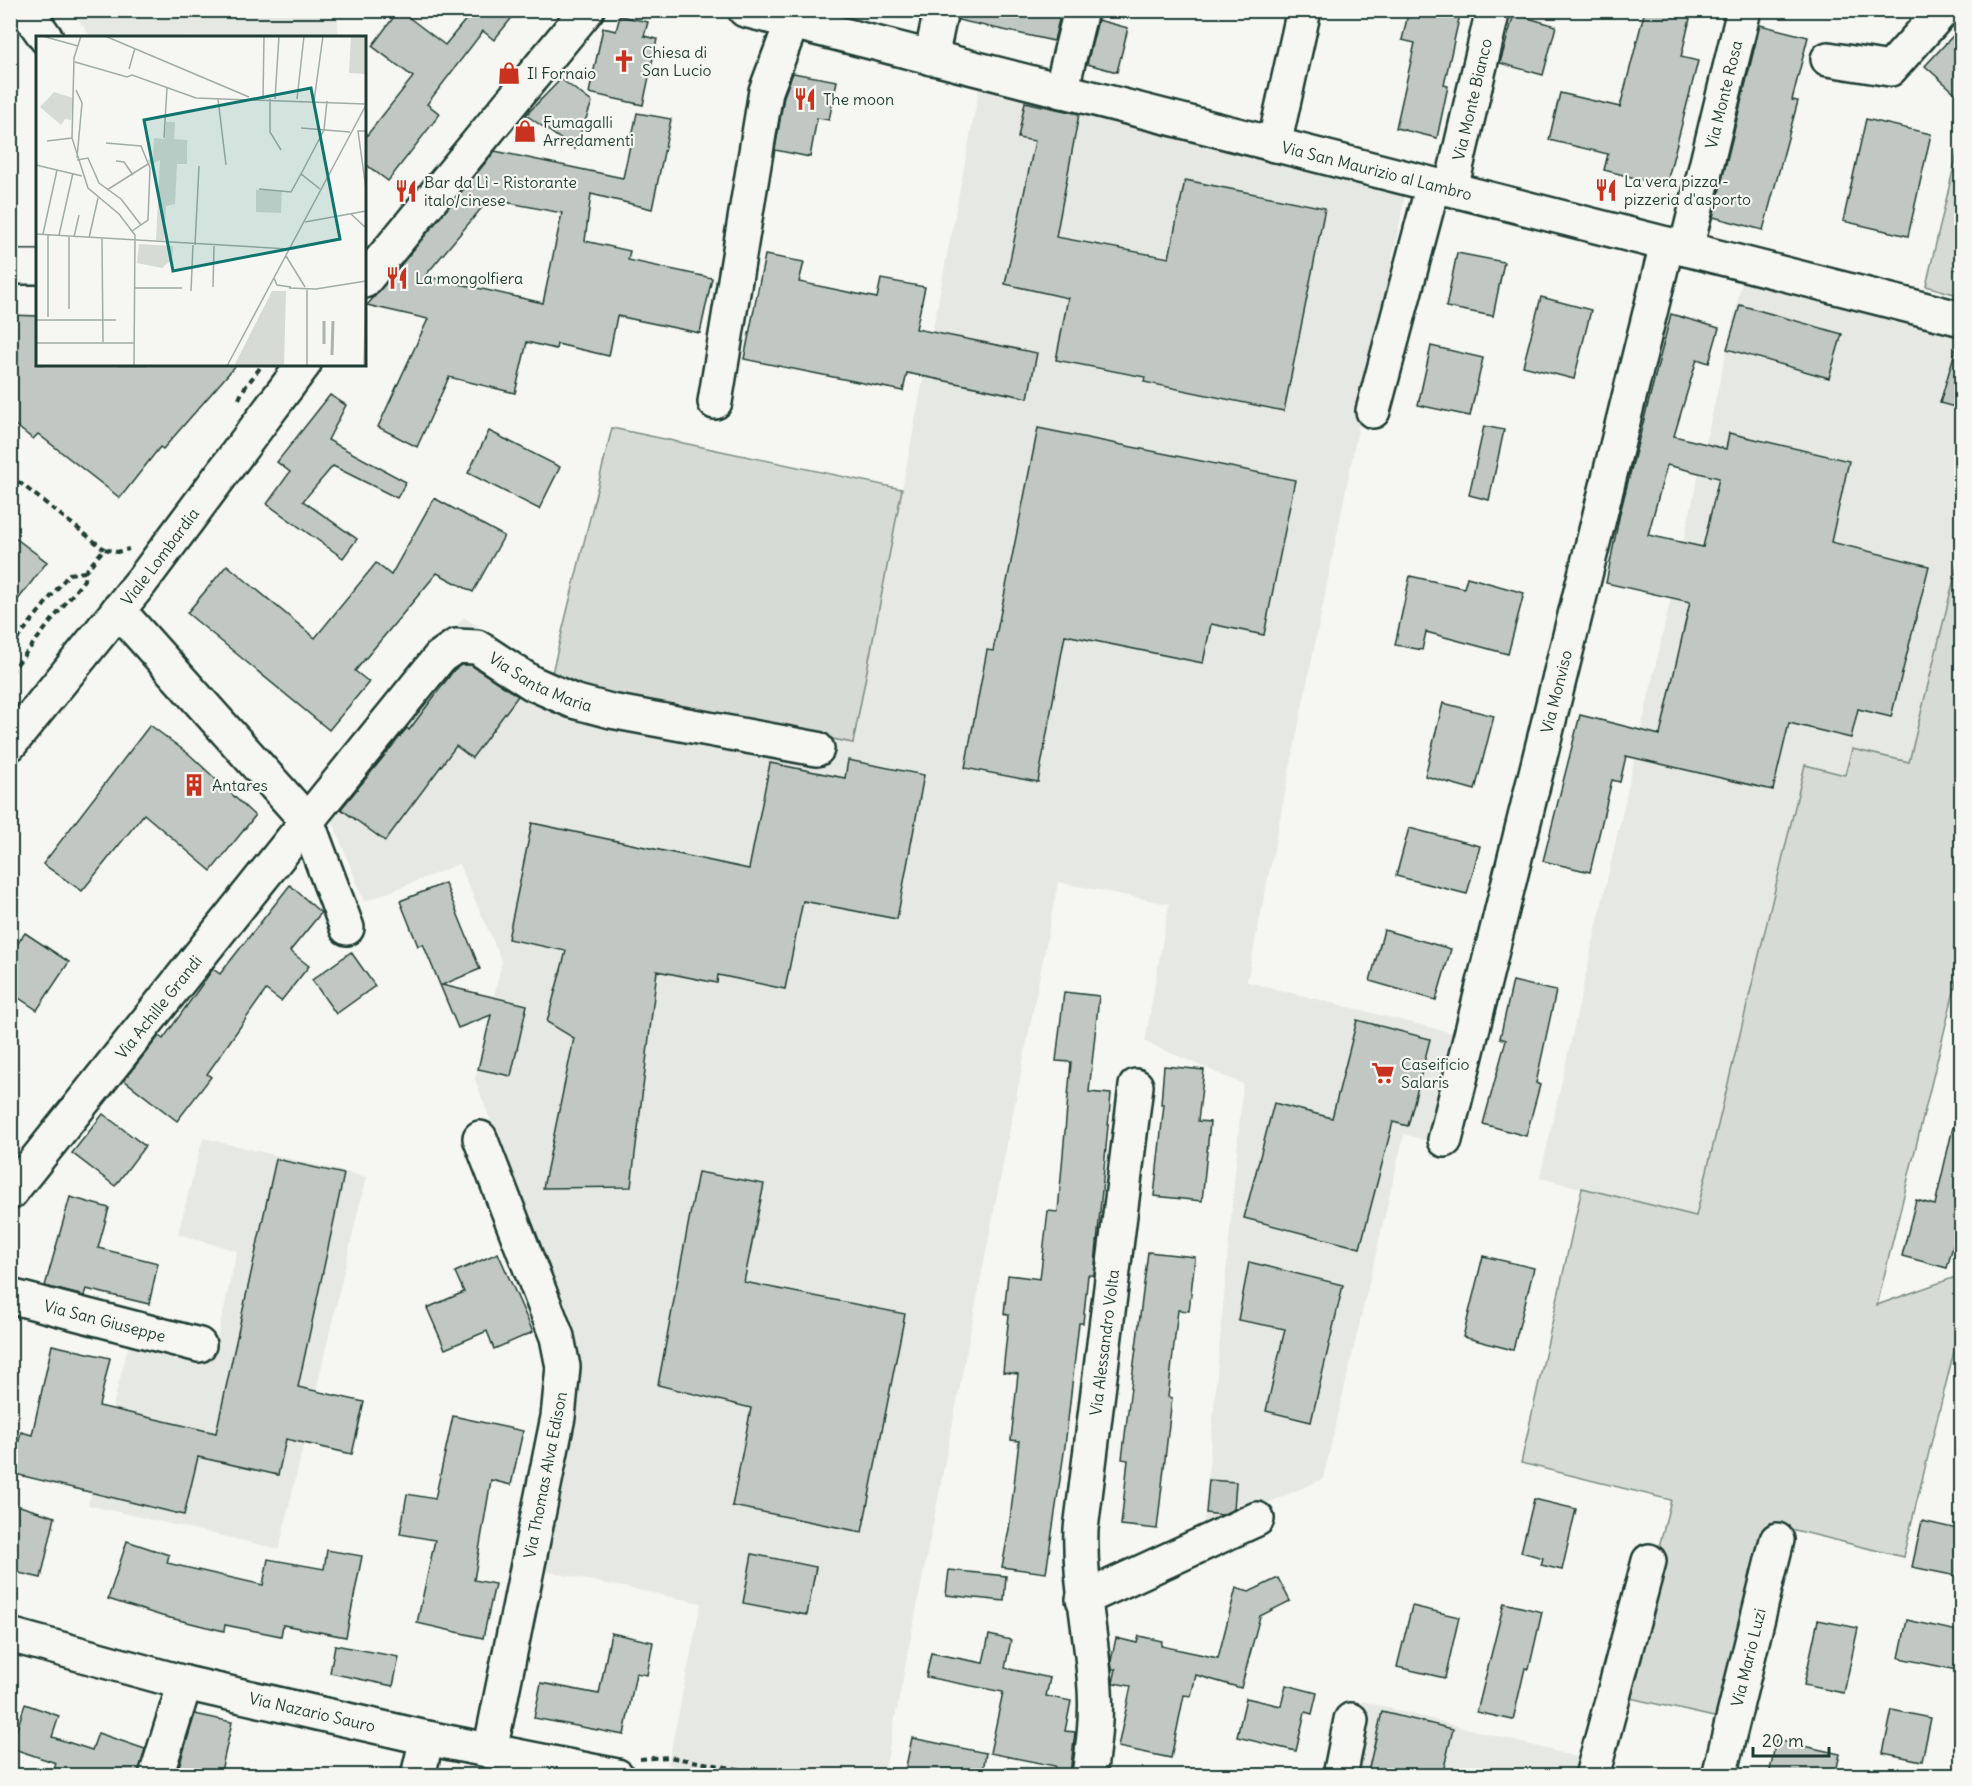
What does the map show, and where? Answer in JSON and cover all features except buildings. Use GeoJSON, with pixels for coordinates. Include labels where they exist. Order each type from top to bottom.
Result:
{"type":"FeatureCollection","features":[{"type":"Feature","properties":{"kind":"street"},"geometry":{"type":"LineString","coordinates":[[26,10],[45,36]]}},
{"type":"Feature","properties":{"kind":"street"},"geometry":{"type":"LineString","coordinates":[[367,274],[587,10]]}},
{"type":"Feature","properties":{"kind":"street","name":"Via San Maurizio al Lambro"},"geometry":{"type":"LineString","coordinates":[[745,10],[781,16],[931,58],[1962,319]]}},
{"type":"Feature","properties":{"kind":"street"},"geometry":{"type":"LineString","coordinates":[[931,58],[941,10]]}},
{"type":"Feature","properties":{"kind":"street"},"geometry":{"type":"LineString","coordinates":[[1061,91],[1081,10]]}},
{"type":"Feature","properties":{"kind":"street"},"geometry":{"type":"LineString","coordinates":[[1274,145],[1304,10]]}},
{"type":"Feature","properties":{"kind":"street","name":"Via Monte Bianco"},"geometry":{"type":"LineString","coordinates":[[1373,411],[1442,187],[1493,10]]}},
{"type":"Feature","properties":{"kind":"street","name":"Via Monte Rosa"},"geometry":{"type":"LineString","coordinates":[[1676,247],[1744,10]]}},
{"type":"Feature","properties":{"kind":"street"},"geometry":{"type":"LineString","coordinates":[[1828,59],[1890,69],[1943,10]]}},
{"type":"Feature","properties":{"kind":"street"},"geometry":{"type":"LineString","coordinates":[[716,402],[766,91],[781,16]]}},
{"type":"Feature","properties":{"kind":"street","name":"Via Monviso"},"geometry":{"type":"LineString","coordinates":[[1445,1140],[1676,247]]}},
{"type":"Feature","properties":{"kind":"street"},"geometry":{"type":"LineString","coordinates":[[10,267],[36,267]]}},
{"type":"Feature","properties":{"kind":"street","name":"Viale Lombardia"},"geometry":{"type":"LineString","coordinates":[[10,744],[118,610],[302,366]]}},
{"type":"Feature","properties":{"kind":"street"},"geometry":{"type":"LineString","coordinates":[[118,610],[307,821],[347,928]]}},
{"type":"Feature","properties":{"kind":"street","name":"Via Santa Maria"},"geometry":{"type":"LineString","coordinates":[[307,821],[440,657],[456,646],[477,647],[545,690],[587,705],[818,749]]}},
{"type":"Feature","properties":{"kind":"street","name":"Via Achille Grandi"},"geometry":{"type":"LineString","coordinates":[[10,1193],[307,821]]}},
{"type":"Feature","properties":{"kind":"street","name":"Via Alessandro Volta"},"geometry":{"type":"LineString","coordinates":[[1089,1776],[1094,1738],[1095,1690],[1080,1564],[1082,1512],[1136,1086]]}},
{"type":"Feature","properties":{"kind":"street","name":"Via Thomas Alva Edison"},"geometry":{"type":"LineString","coordinates":[[480,1138],[554,1328],[563,1367],[558,1417],[490,1751]]}},
{"type":"Feature","properties":{"kind":"street","name":"Via San Giuseppe"},"geometry":{"type":"LineString","coordinates":[[10,1296],[199,1345]]}},
{"type":"Feature","properties":{"kind":"street"},"geometry":{"type":"LineString","coordinates":[[1083,1599],[1257,1519]]}},
{"type":"Feature","properties":{"kind":"street","name":"Via Mario Luzi"},"geometry":{"type":"LineString","coordinates":[[1719,1776],[1778,1540]]}},
{"type":"Feature","properties":{"kind":"street"},"geometry":{"type":"LineString","coordinates":[[1592,1776],[1649,1560]]}},
{"type":"Feature","properties":{"kind":"street","name":"Via Nazario Sauro"},"geometry":{"type":"LineString","coordinates":[[10,1635],[185,1683],[570,1771],[627,1768]]}},
{"type":"Feature","properties":{"kind":"street"},"geometry":{"type":"LineString","coordinates":[[156,1776],[185,1683]]}},
{"type":"Feature","properties":{"kind":"street"},"geometry":{"type":"LineString","coordinates":[[1340,1776],[1351,1720]]}},
{"type":"Feature","properties":{"kind":"street"},"geometry":{"type":"LineString","coordinates":[[418,1776],[428,1738]]}},
{"type":"Feature","properties":{"kind":"path"},"geometry":{"type":"LineString","coordinates":[[10,475],[104,549]]}},
{"type":"Feature","properties":{"kind":"path"},"geometry":{"type":"LineString","coordinates":[[10,648],[69,574],[85,572],[84,580],[10,673]]}},
{"type":"Feature","properties":{"kind":"path"},"geometry":{"type":"LineString","coordinates":[[627,1768],[669,1757],[779,1776]]}},
{"type":"Feature","properties":{"kind":"shaded area"},"geometry":{"type":"Polygon","coordinates":[[[72,11],[338,11],[338,36],[90,36],[72,11]]]}},
{"type":"Feature","properties":{"kind":"shaded area"},"geometry":{"type":"Polygon","coordinates":[[[979,90],[1407,186],[1247,982],[1457,1034],[1428,1141],[1404,1134],[1323,1479],[1203,1531],[1243,1084],[1145,1042],[1169,904],[1058,882],[884,1775],[721,1776],[668,1765],[701,1603],[540,1570],[578,1377],[578,1348],[475,1080],[502,961],[459,864],[364,902],[321,791],[464,617],[551,677],[853,743],[979,90]]]}},
{"type":"Feature","properties":{"kind":"shaded area"},"geometry":{"type":"Polygon","coordinates":[[[1962,136],[1961,296],[1926,286],[1962,136]]]}},
{"type":"Feature","properties":{"kind":"shaded area"},"geometry":{"type":"Polygon","coordinates":[[[1744,273],[1961,329],[1961,550],[1909,762],[1852,749],[1845,775],[1805,765],[1696,1216],[1540,1178],[1744,273]]]}},
{"type":"Feature","properties":{"kind":"shaded area"},"geometry":{"type":"Polygon","coordinates":[[[612,428],[902,489],[853,743],[647,702],[575,686],[551,677],[612,428]]]}},
{"type":"Feature","properties":{"kind":"shaded area"},"geometry":{"type":"Polygon","coordinates":[[[1961,550],[1961,963],[1877,1305],[1961,1275],[1961,1334],[1958,1335],[1903,1557],[1771,1524],[1723,1719],[1621,1696],[1671,1500],[1521,1463],[1582,1188],[1696,1216],[1805,765],[1845,775],[1852,749],[1909,762],[1961,550]]]}},
{"type":"Feature","properties":{"kind":"shaded area"},"geometry":{"type":"Polygon","coordinates":[[[203,1138],[366,1177],[279,1549],[88,1505],[131,1335],[213,1357],[237,1251],[178,1234],[203,1138]]]}},
{"type":"Feature","properties":{"kind":"shaded area"},"geometry":{"type":"Polygon","coordinates":[[[1362,1701],[1591,1761],[1588,1775],[1346,1776],[1362,1701]]]}},
{"type":"Feature","properties":{"kind":"place","name":"Chiesa di San Lucio"},"geometry":{"type":"Point","coordinates":[624,61]}},
{"type":"Feature","properties":{"kind":"place","name":"Il Fornaio"},"geometry":{"type":"Point","coordinates":[509,73]}},
{"type":"Feature","properties":{"kind":"place","name":"The moon"},"geometry":{"type":"Point","coordinates":[805,99]}},
{"type":"Feature","properties":{"kind":"place","name":"Fumagalli Arredamenti"},"geometry":{"type":"Point","coordinates":[525,131]}},
{"type":"Feature","properties":{"kind":"place","name":"La vera pizza - pizzeria d'asporto"},"geometry":{"type":"Point","coordinates":[1606,190]}},
{"type":"Feature","properties":{"kind":"place","name":"Bar da Lì - Ristorante italo/cinese"},"geometry":{"type":"Point","coordinates":[406,191]}},
{"type":"Feature","properties":{"kind":"place","name":"La mongolfiera"},"geometry":{"type":"Point","coordinates":[397,278]}},
{"type":"Feature","properties":{"kind":"place","name":"Antares"},"geometry":{"type":"Point","coordinates":[194,785]}},
{"type":"Feature","properties":{"kind":"place","name":"Caseificio Salaris"},"geometry":{"type":"Point","coordinates":[1383,1073]}}]}
